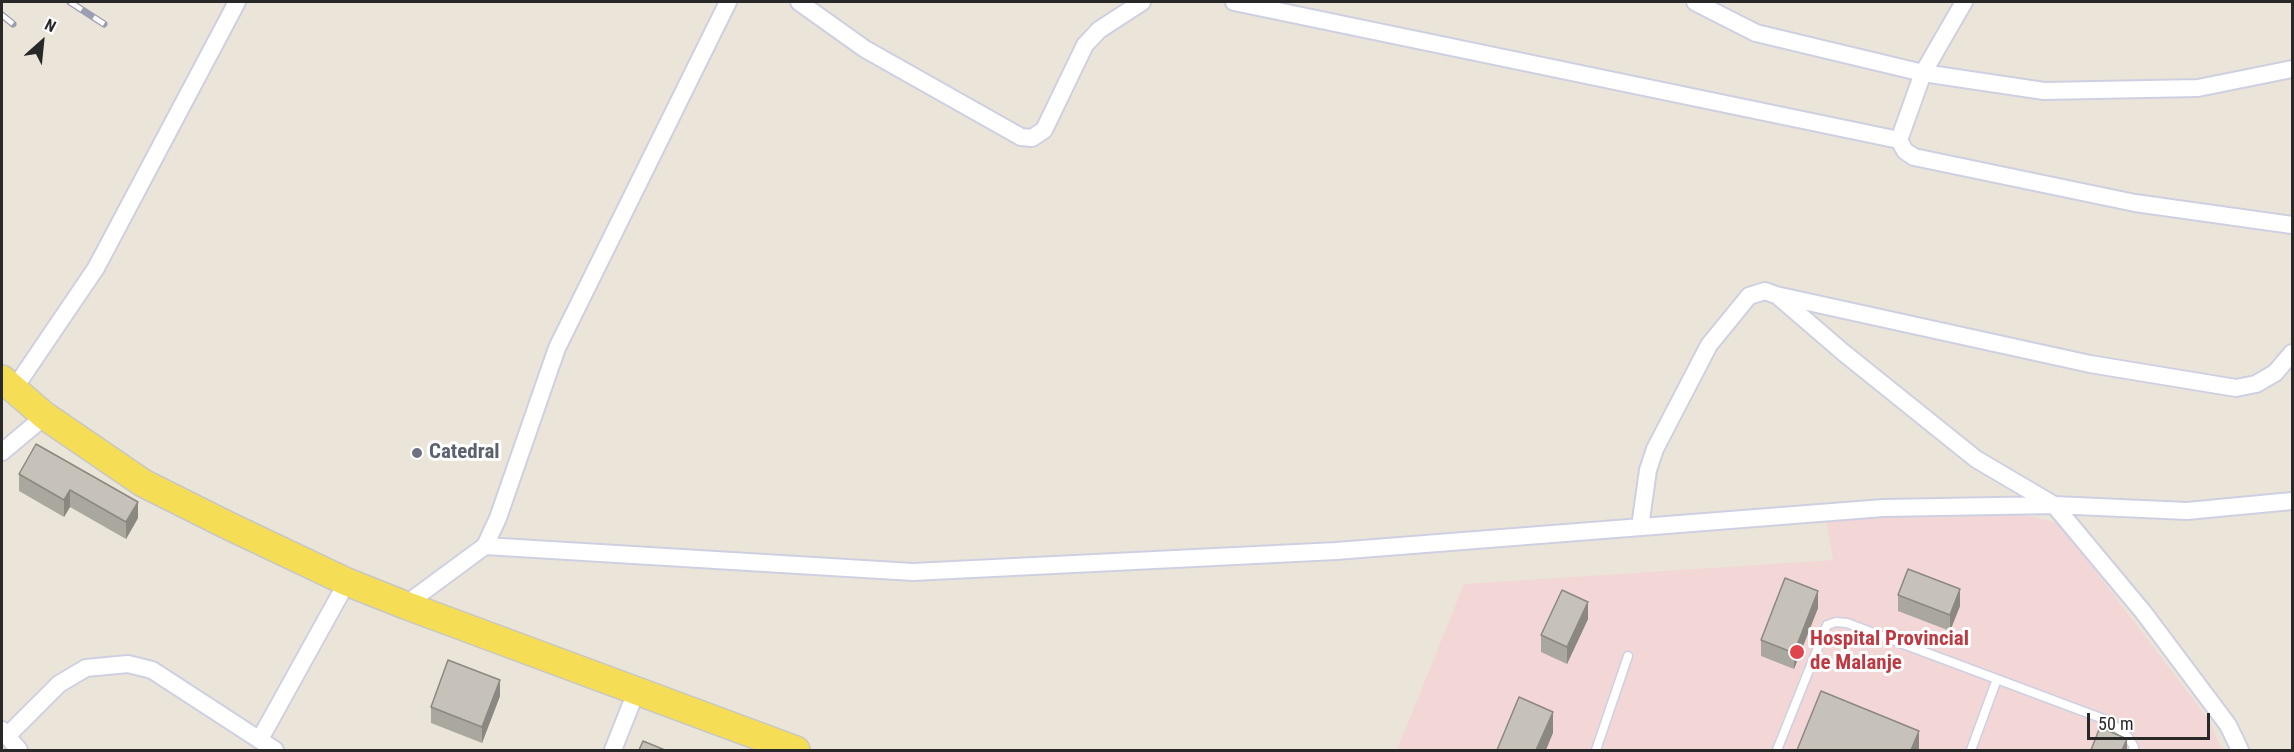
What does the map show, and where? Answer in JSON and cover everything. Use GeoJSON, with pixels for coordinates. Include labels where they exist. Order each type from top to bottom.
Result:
{"type":"FeatureCollection","features":[{"type":"Feature","properties":{"kind":"main road"},"geometry":{"type":"LineString","coordinates":[[8,384],[45,416],[143,483],[346,582],[796,750]]}},
{"type":"Feature","properties":{"kind":"street"},"geometry":{"type":"LineString","coordinates":[[8,384],[96,268],[235,2]]}},
{"type":"Feature","properties":{"kind":"street"},"geometry":{"type":"LineString","coordinates":[[405,605],[485,546],[498,519],[557,348],[728,2]]}},
{"type":"Feature","properties":{"kind":"street"},"geometry":{"type":"LineString","coordinates":[[799,2],[865,49],[1021,137],[1032,138],[1044,130],[1085,45],[1099,30],[1142,2]]}},
{"type":"Feature","properties":{"kind":"street"},"geometry":{"type":"LineString","coordinates":[[1234,2],[1899,140]]}},
{"type":"Feature","properties":{"kind":"street"},"geometry":{"type":"LineString","coordinates":[[1695,2],[1756,33],[1923,73],[2044,91],[2198,88],[2292,69]]}},
{"type":"Feature","properties":{"kind":"street"},"geometry":{"type":"LineString","coordinates":[[1964,2],[1923,73],[1899,140],[1905,151],[1914,158],[2135,202],[2292,225]]}},
{"type":"Feature","properties":{"kind":"street"},"geometry":{"type":"LineString","coordinates":[[1640,527],[1648,470],[1655,449],[1709,345],[1749,296],[1765,291],[2090,364],[2236,388],[2256,384],[2275,373],[2292,353]]}},
{"type":"Feature","properties":{"kind":"street"},"geometry":{"type":"LineString","coordinates":[[1776,295],[1976,459],[2054,506],[2144,613],[2228,725],[2240,750]]}},
{"type":"Feature","properties":{"kind":"street"},"geometry":{"type":"LineString","coordinates":[[2,452],[45,416]]}},
{"type":"Feature","properties":{"kind":"street"},"geometry":{"type":"LineString","coordinates":[[485,546],[913,572],[1336,551],[1882,508],[2054,506],[2187,512],[2292,501]]}},
{"type":"Feature","properties":{"kind":"street"},"geometry":{"type":"LineString","coordinates":[[260,739],[346,582]]}},
{"type":"Feature","properties":{"kind":"street"},"geometry":{"type":"LineString","coordinates":[[19,750],[4,733],[59,684],[86,668],[128,664],[152,670],[275,750]]}},
{"type":"Feature","properties":{"kind":"street"},"geometry":{"type":"LineString","coordinates":[[613,750],[636,692]]}},
{"type":"Feature","properties":{"kind":"lane"},"geometry":{"type":"LineString","coordinates":[[1777,750],[1827,625],[1836,622],[1847,623],[2109,721],[2128,737],[2134,747],[2133,750]]}},
{"type":"Feature","properties":{"kind":"lane"},"geometry":{"type":"LineString","coordinates":[[1596,750],[1628,656]]}},
{"type":"Feature","properties":{"kind":"lane"},"geometry":{"type":"LineString","coordinates":[[1971,750],[1996,679]]}},
{"type":"Feature","properties":{"kind":"shaded area","name":"Hospital Provincial de Malanje"},"geometry":{"type":"Polygon","coordinates":[[[2022,514],[2059,523],[2209,720],[2222,750],[1397,750],[1464,584],[1833,560],[1826,519],[2022,514]]]}},
{"type":"Feature","properties":{"kind":"building"},"geometry":{"type":"Polygon","coordinates":[[[36,444],[138,502],[126,522],[70,490],[64,500],[19,474],[36,444]]]}},
{"type":"Feature","properties":{"kind":"building"},"geometry":{"type":"Polygon","coordinates":[[[1908,569],[1960,589],[1950,615],[1898,595],[1908,569]]]}},
{"type":"Feature","properties":{"kind":"building"},"geometry":{"type":"Polygon","coordinates":[[[1785,578],[1818,591],[1794,653],[1761,640],[1785,578]]]}},
{"type":"Feature","properties":{"kind":"building"},"geometry":{"type":"Polygon","coordinates":[[[1562,590],[1588,602],[1567,647],[1541,635],[1562,590]]]}},
{"type":"Feature","properties":{"kind":"building"},"geometry":{"type":"Polygon","coordinates":[[[448,660],[500,680],[482,727],[431,707],[448,660]]]}},
{"type":"Feature","properties":{"kind":"building"},"geometry":{"type":"Polygon","coordinates":[[[1821,691],[1919,731],[1911,750],[1797,750],[1821,691]]]}},
{"type":"Feature","properties":{"kind":"building"},"geometry":{"type":"Polygon","coordinates":[[[1519,697],[1553,712],[1536,750],[1497,750],[1519,697]]]}},
{"type":"Feature","properties":{"kind":"building"},"geometry":{"type":"Polygon","coordinates":[[[2100,727],[2127,739],[2122,750],[2091,750],[2100,727]]]}},
{"type":"Feature","properties":{"kind":"building"},"geometry":{"type":"Polygon","coordinates":[[[643,741],[665,750],[639,750],[643,741]]]}},
{"type":"Feature","properties":{"kind":"railway"},"geometry":{"type":"LineString","coordinates":[[70,2],[104,24]]}},
{"type":"Feature","properties":{"kind":"railway"},"geometry":{"type":"LineString","coordinates":[[2,15],[13,24]]}},
{"type":"Feature","properties":{"kind":"place","name":"Catedral"},"geometry":{"type":"Point","coordinates":[417,453]}},
{"type":"Feature","properties":{"kind":"place","name":"Hospital Provincial de Malanje"},"geometry":{"type":"Point","coordinates":[1797,652]}}]}
